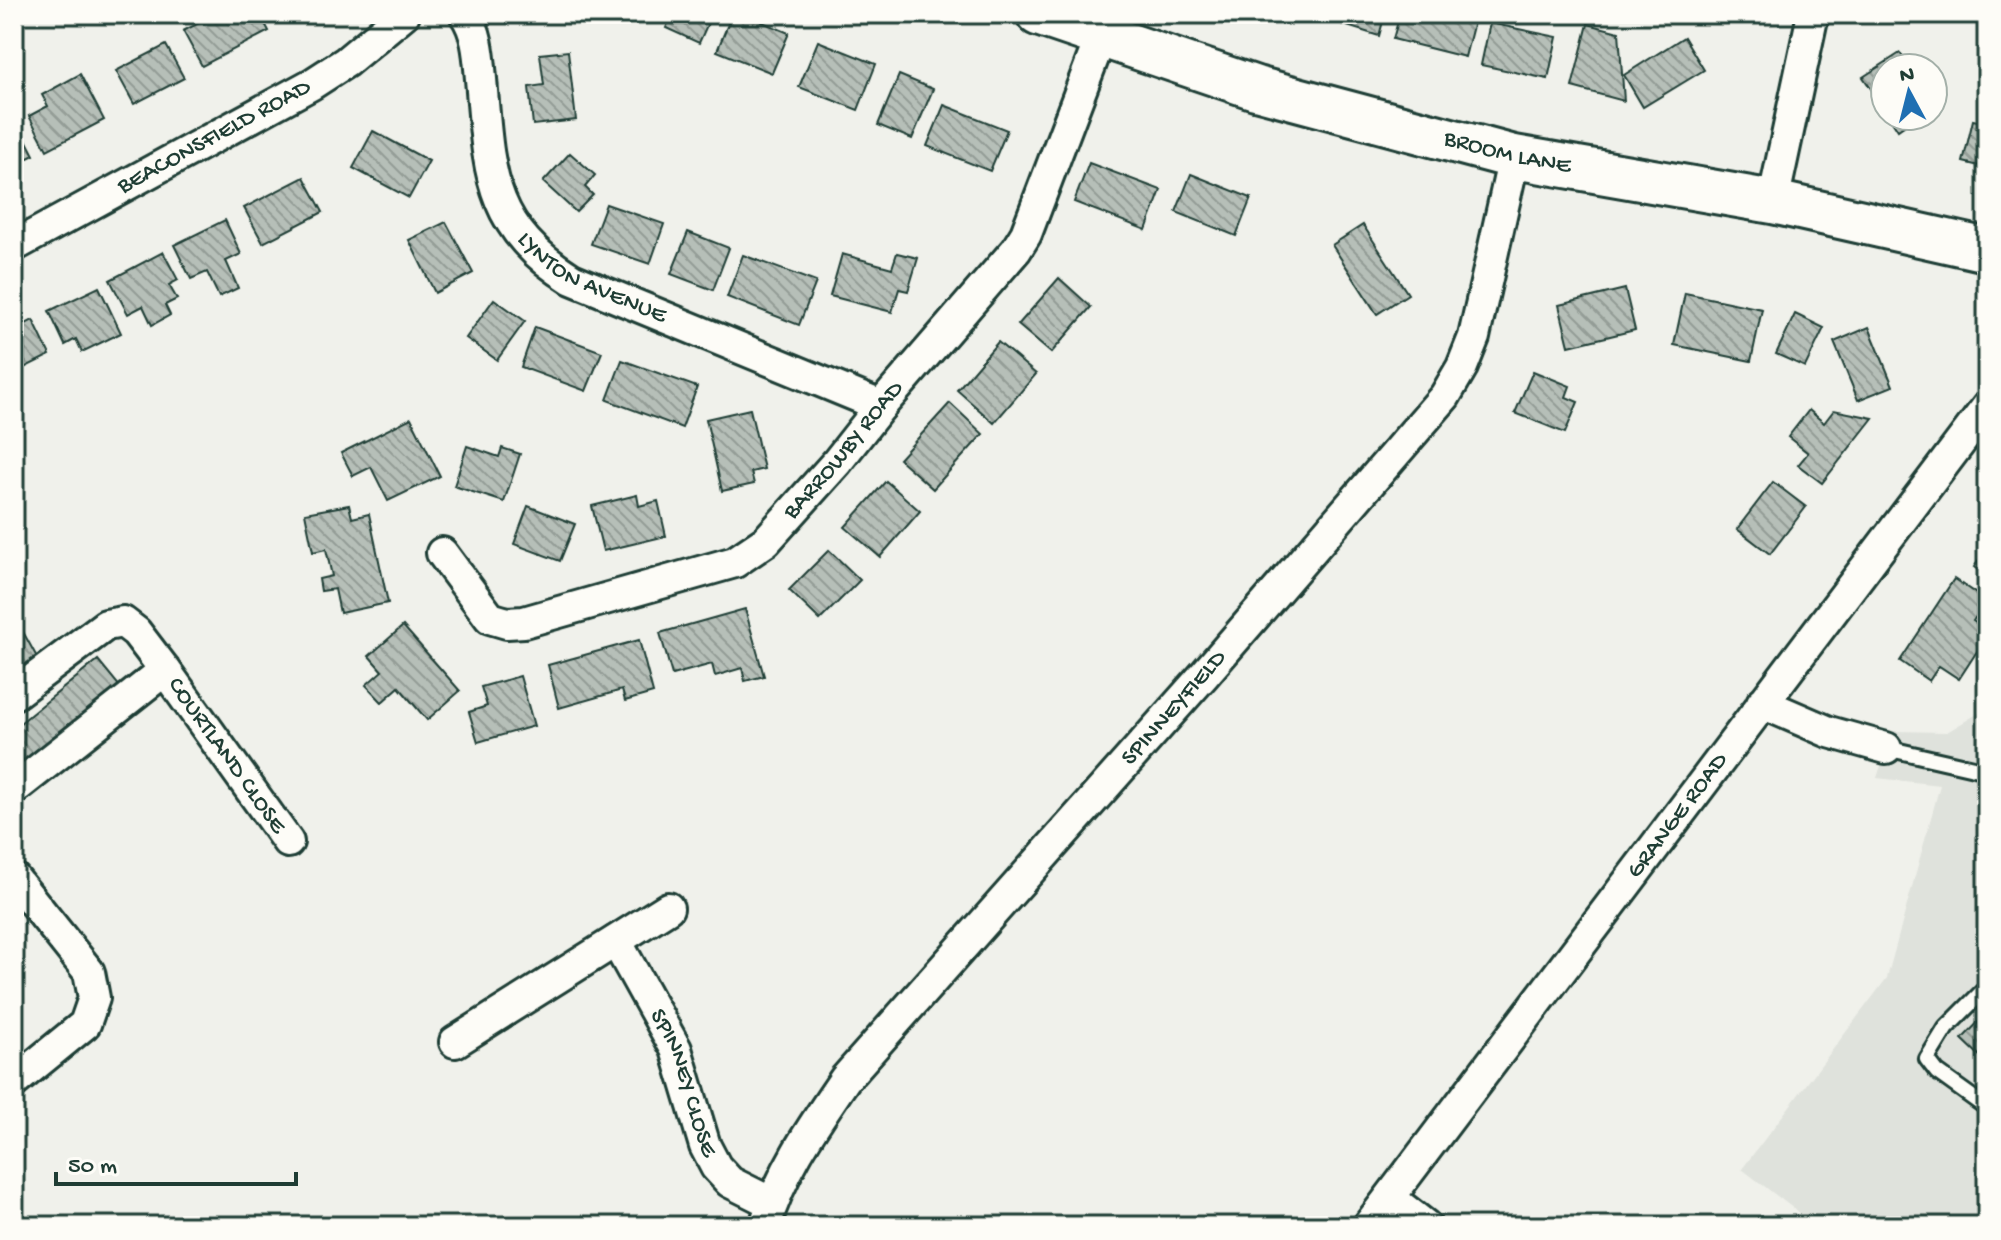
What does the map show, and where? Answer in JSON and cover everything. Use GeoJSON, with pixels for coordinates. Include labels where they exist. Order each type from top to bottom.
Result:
{"type":"FeatureCollection","features":[{"type":"Feature","properties":{"kind":"main road","name":"BROOM LANE"},"geometry":{"type":"LineString","coordinates":[[1038,14],[1256,88],[1514,157],[1773,202],[1987,250]]}},
{"type":"Feature","properties":{"kind":"street","name":"BEACONSFIELD ROAD"},"geometry":{"type":"LineString","coordinates":[[14,246],[312,84],[346,62],[404,14]]}},
{"type":"Feature","properties":{"kind":"street","name":"LYNTON AVENUE"},"geometry":{"type":"LineString","coordinates":[[465,14],[479,52],[489,162],[495,190],[520,235],[535,253],[572,279],[881,406]]}},
{"type":"Feature","properties":{"kind":"street"},"geometry":{"type":"LineString","coordinates":[[1773,202],[1813,14]]}},
{"type":"Feature","properties":{"kind":"street","name":"BARROWBY ROAD"},"geometry":{"type":"LineString","coordinates":[[442,553],[480,608],[490,618],[507,623],[524,622],[735,562],[766,541],[1016,250],[1026,234],[1101,37]]}},
{"type":"Feature","properties":{"kind":"street","name":"SPINNEYFIELD"},"geometry":{"type":"LineString","coordinates":[[768,1214],[809,1131],[845,1079],[1225,651],[1445,396],[1462,367],[1474,337],[1514,157]]}},
{"type":"Feature","properties":{"kind":"street","name":"GRANGE ROAD"},"geometry":{"type":"LineString","coordinates":[[1368,1226],[1987,407]]}},
{"type":"Feature","properties":{"kind":"street","name":"COURTLAND CLOSE"},"geometry":{"type":"LineString","coordinates":[[14,694],[106,625],[123,622],[136,632],[165,670],[288,842]]}},
{"type":"Feature","properties":{"kind":"street","name":"COURTLAND CLOSE"},"geometry":{"type":"LineString","coordinates":[[14,789],[165,670]]}},
{"type":"Feature","properties":{"kind":"street"},"geometry":{"type":"LineString","coordinates":[[1762,703],[1829,732],[1886,748]]}},
{"type":"Feature","properties":{"kind":"street"},"geometry":{"type":"LineString","coordinates":[[14,878],[89,972],[94,998],[85,1024],[14,1082]]}},
{"type":"Feature","properties":{"kind":"street"},"geometry":{"type":"LineString","coordinates":[[455,1042],[668,908]]}},
{"type":"Feature","properties":{"kind":"street","name":"SPINNEY CLOSE"},"geometry":{"type":"LineString","coordinates":[[616,941],[676,1049],[705,1146],[716,1167],[768,1214]]}},
{"type":"Feature","properties":{"kind":"street"},"geometry":{"type":"LineString","coordinates":[[1390,1198],[1426,1226]]}},
{"type":"Feature","properties":{"kind":"lane"},"geometry":{"type":"LineString","coordinates":[[1886,748],[1987,771]]}},
{"type":"Feature","properties":{"kind":"lane"},"geometry":{"type":"LineString","coordinates":[[1987,987],[1946,1028],[1927,1059],[1937,1072],[1987,1108]]}},
{"type":"Feature","properties":{"kind":"shaded area"},"geometry":{"type":"Polygon","coordinates":[[[1987,708],[1987,1226],[1816,1226],[1742,1169],[1887,978],[1940,785],[1877,778],[1892,731],[1947,732],[1987,708]]]}},
{"type":"Feature","properties":{"kind":"building"},"geometry":{"type":"Polygon","coordinates":[[[217,14],[260,14],[269,31],[202,66],[183,31],[217,14]]]}},
{"type":"Feature","properties":{"kind":"building"},"geometry":{"type":"Polygon","coordinates":[[[629,14],[650,14],[646,22],[629,14]]]}},
{"type":"Feature","properties":{"kind":"building"},"geometry":{"type":"Polygon","coordinates":[[[672,14],[712,14],[699,43],[666,28],[672,14]]]}},
{"type":"Feature","properties":{"kind":"building"},"geometry":{"type":"Polygon","coordinates":[[[732,14],[743,14],[789,33],[772,73],[717,51],[732,14]]]}},
{"type":"Feature","properties":{"kind":"building"},"geometry":{"type":"Polygon","coordinates":[[[1315,14],[1385,14],[1379,36],[1315,14]]]}},
{"type":"Feature","properties":{"kind":"building"},"geometry":{"type":"Polygon","coordinates":[[[1400,14],[1476,14],[1465,57],[1393,39],[1400,14]]]}},
{"type":"Feature","properties":{"kind":"building"},"geometry":{"type":"Polygon","coordinates":[[[1896,14],[1924,14],[1922,20],[1896,14]]]}},
{"type":"Feature","properties":{"kind":"building"},"geometry":{"type":"Polygon","coordinates":[[[1490,23],[1557,37],[1548,79],[1481,65],[1490,23]]]}},
{"type":"Feature","properties":{"kind":"building"},"geometry":{"type":"Polygon","coordinates":[[[1588,24],[1619,32],[1624,101],[1572,87],[1588,24]]]}},
{"type":"Feature","properties":{"kind":"building"},"geometry":{"type":"Polygon","coordinates":[[[1684,37],[1704,70],[1643,107],[1624,75],[1684,37]]]}},
{"type":"Feature","properties":{"kind":"building"},"geometry":{"type":"Polygon","coordinates":[[[818,41],[876,64],[858,110],[799,87],[818,41]]]}},
{"type":"Feature","properties":{"kind":"building"},"geometry":{"type":"Polygon","coordinates":[[[166,45],[184,78],[134,104],[116,71],[166,45]]]}},
{"type":"Feature","properties":{"kind":"building"},"geometry":{"type":"Polygon","coordinates":[[[568,51],[576,120],[533,125],[529,87],[544,85],[540,54],[568,51]]]}},
{"type":"Feature","properties":{"kind":"building"},"geometry":{"type":"Polygon","coordinates":[[[80,74],[104,120],[47,150],[29,116],[48,106],[42,95],[80,74]]]}},
{"type":"Feature","properties":{"kind":"building"},"geometry":{"type":"Polygon","coordinates":[[[899,75],[933,89],[912,139],[878,125],[899,75]]]}},
{"type":"Feature","properties":{"kind":"building"},"geometry":{"type":"Polygon","coordinates":[[[944,105],[1007,130],[990,171],[927,146],[944,105]]]}},
{"type":"Feature","properties":{"kind":"building"},"geometry":{"type":"Polygon","coordinates":[[[14,116],[34,155],[14,165],[14,116]]]}},
{"type":"Feature","properties":{"kind":"building"},"geometry":{"type":"Polygon","coordinates":[[[1973,120],[1987,123],[1987,168],[1963,162],[1973,120]]]}},
{"type":"Feature","properties":{"kind":"building"},"geometry":{"type":"Polygon","coordinates":[[[373,131],[429,161],[409,198],[353,168],[373,131]]]}},
{"type":"Feature","properties":{"kind":"building"},"geometry":{"type":"Polygon","coordinates":[[[570,153],[595,175],[585,187],[593,195],[576,212],[543,182],[570,153]]]}},
{"type":"Feature","properties":{"kind":"building"},"geometry":{"type":"Polygon","coordinates":[[[1089,163],[1161,190],[1146,230],[1074,202],[1089,163]]]}},
{"type":"Feature","properties":{"kind":"building"},"geometry":{"type":"Polygon","coordinates":[[[1191,174],[1251,198],[1236,236],[1176,212],[1191,174]]]}},
{"type":"Feature","properties":{"kind":"building"},"geometry":{"type":"Polygon","coordinates":[[[304,177],[323,212],[263,243],[244,208],[304,177]]]}},
{"type":"Feature","properties":{"kind":"building"},"geometry":{"type":"Polygon","coordinates":[[[606,204],[664,224],[650,264],[591,244],[606,204]]]}},
{"type":"Feature","properties":{"kind":"building"},"geometry":{"type":"Polygon","coordinates":[[[225,220],[241,254],[226,261],[238,288],[219,297],[207,272],[191,279],[174,245],[225,220]]]}},
{"type":"Feature","properties":{"kind":"building"},"geometry":{"type":"Polygon","coordinates":[[[446,222],[473,273],[435,293],[409,240],[446,222]]]}},
{"type":"Feature","properties":{"kind":"building"},"geometry":{"type":"Polygon","coordinates":[[[1363,225],[1408,294],[1377,314],[1332,245],[1363,225]]]}},
{"type":"Feature","properties":{"kind":"building"},"geometry":{"type":"Polygon","coordinates":[[[688,232],[729,248],[713,290],[671,274],[688,232]]]}},
{"type":"Feature","properties":{"kind":"building"},"geometry":{"type":"Polygon","coordinates":[[[163,252],[178,280],[169,285],[177,299],[165,305],[170,315],[152,325],[143,306],[128,314],[110,280],[163,252]]]}},
{"type":"Feature","properties":{"kind":"building"},"geometry":{"type":"Polygon","coordinates":[[[897,253],[918,258],[908,291],[899,289],[892,312],[830,296],[842,254],[892,268],[897,253]]]}},
{"type":"Feature","properties":{"kind":"building"},"geometry":{"type":"Polygon","coordinates":[[[743,255],[816,282],[799,325],[727,297],[743,255]]]}},
{"type":"Feature","properties":{"kind":"building"},"geometry":{"type":"Polygon","coordinates":[[[1059,278],[1091,307],[1051,353],[1018,325],[1059,278]]]}},
{"type":"Feature","properties":{"kind":"building"},"geometry":{"type":"Polygon","coordinates":[[[99,287],[121,333],[82,352],[76,339],[65,345],[49,311],[99,287]]]}},
{"type":"Feature","properties":{"kind":"building"},"geometry":{"type":"Polygon","coordinates":[[[1625,289],[1635,330],[1569,346],[1559,305],[1625,289]]]}},
{"type":"Feature","properties":{"kind":"building"},"geometry":{"type":"Polygon","coordinates":[[[1685,293],[1762,309],[1751,361],[1674,345],[1685,293]]]}},
{"type":"Feature","properties":{"kind":"building"},"geometry":{"type":"Polygon","coordinates":[[[494,299],[525,321],[497,360],[466,338],[494,299]]]}},
{"type":"Feature","properties":{"kind":"building"},"geometry":{"type":"Polygon","coordinates":[[[1795,314],[1824,328],[1805,367],[1776,354],[1795,314]]]}},
{"type":"Feature","properties":{"kind":"building"},"geometry":{"type":"Polygon","coordinates":[[[33,320],[50,355],[14,373],[14,330],[33,320]]]}},
{"type":"Feature","properties":{"kind":"building"},"geometry":{"type":"Polygon","coordinates":[[[535,327],[602,352],[586,391],[521,367],[535,327]]]}},
{"type":"Feature","properties":{"kind":"building"},"geometry":{"type":"Polygon","coordinates":[[[1869,327],[1893,386],[1858,400],[1834,342],[1869,327]]]}},
{"type":"Feature","properties":{"kind":"building"},"geometry":{"type":"Polygon","coordinates":[[[998,342],[1036,374],[994,423],[957,390],[998,342]]]}},
{"type":"Feature","properties":{"kind":"building"},"geometry":{"type":"Polygon","coordinates":[[[622,360],[697,387],[682,428],[607,400],[622,360]]]}},
{"type":"Feature","properties":{"kind":"building"},"geometry":{"type":"Polygon","coordinates":[[[1533,371],[1570,386],[1566,397],[1578,402],[1565,433],[1515,413],[1533,371]]]}},
{"type":"Feature","properties":{"kind":"building"},"geometry":{"type":"Polygon","coordinates":[[[950,403],[983,434],[933,489],[899,459],[950,403]]]}},
{"type":"Feature","properties":{"kind":"building"},"geometry":{"type":"Polygon","coordinates":[[[750,409],[764,469],[751,472],[754,484],[722,491],[706,419],[750,409]]]}},
{"type":"Feature","properties":{"kind":"building"},"geometry":{"type":"Polygon","coordinates":[[[1809,410],[1824,423],[1834,410],[1873,418],[1822,483],[1798,465],[1808,453],[1788,437],[1809,410]]]}},
{"type":"Feature","properties":{"kind":"building"},"geometry":{"type":"Polygon","coordinates":[[[411,418],[440,476],[388,501],[371,467],[353,476],[341,453],[411,418]]]}},
{"type":"Feature","properties":{"kind":"building"},"geometry":{"type":"Polygon","coordinates":[[[467,446],[499,457],[502,448],[520,454],[504,502],[454,486],[467,446]]]}},
{"type":"Feature","properties":{"kind":"building"},"geometry":{"type":"Polygon","coordinates":[[[886,481],[920,511],[880,557],[845,527],[886,481]]]}},
{"type":"Feature","properties":{"kind":"building"},"geometry":{"type":"Polygon","coordinates":[[[1773,482],[1806,507],[1770,554],[1737,529],[1773,482]]]}},
{"type":"Feature","properties":{"kind":"building"},"geometry":{"type":"Polygon","coordinates":[[[637,495],[639,506],[658,501],[666,536],[603,551],[592,506],[637,495]]]}},
{"type":"Feature","properties":{"kind":"building"},"geometry":{"type":"Polygon","coordinates":[[[349,505],[352,518],[369,514],[388,603],[340,613],[335,589],[321,591],[319,579],[332,576],[326,549],[313,552],[305,513],[349,505]]]}},
{"type":"Feature","properties":{"kind":"building"},"geometry":{"type":"Polygon","coordinates":[[[528,506],[575,524],[560,561],[514,544],[528,506]]]}},
{"type":"Feature","properties":{"kind":"building"},"geometry":{"type":"Polygon","coordinates":[[[1987,549],[1987,577],[1974,567],[1987,549]]]}},
{"type":"Feature","properties":{"kind":"building"},"geometry":{"type":"Polygon","coordinates":[[[829,550],[860,580],[820,620],[789,590],[829,550]]]}},
{"type":"Feature","properties":{"kind":"building"},"geometry":{"type":"Polygon","coordinates":[[[1954,579],[1987,601],[1973,621],[1987,631],[1987,636],[1959,679],[1939,666],[1929,681],[1900,661],[1954,579]]]}},
{"type":"Feature","properties":{"kind":"building"},"geometry":{"type":"Polygon","coordinates":[[[745,609],[764,676],[745,681],[742,668],[715,676],[712,664],[672,675],[660,633],[745,609]]]}},
{"type":"Feature","properties":{"kind":"building"},"geometry":{"type":"Polygon","coordinates":[[[403,626],[460,691],[427,720],[399,687],[382,702],[366,685],[382,671],[369,656],[403,626]]]}},
{"type":"Feature","properties":{"kind":"building"},"geometry":{"type":"Polygon","coordinates":[[[22,630],[39,661],[14,674],[14,635],[22,630]]]}},
{"type":"Feature","properties":{"kind":"building"},"geometry":{"type":"Polygon","coordinates":[[[639,640],[653,693],[625,701],[622,690],[559,708],[548,665],[639,640]]]}},
{"type":"Feature","properties":{"kind":"building"},"geometry":{"type":"Polygon","coordinates":[[[98,660],[121,688],[14,775],[14,728],[98,660]]]}},
{"type":"Feature","properties":{"kind":"building"},"geometry":{"type":"Polygon","coordinates":[[[520,676],[534,726],[478,742],[469,712],[487,706],[481,687],[520,676]]]}},
{"type":"Feature","properties":{"kind":"building"},"geometry":{"type":"Polygon","coordinates":[[[1987,1013],[1987,1063],[1962,1039],[1987,1013]]]}}]}
